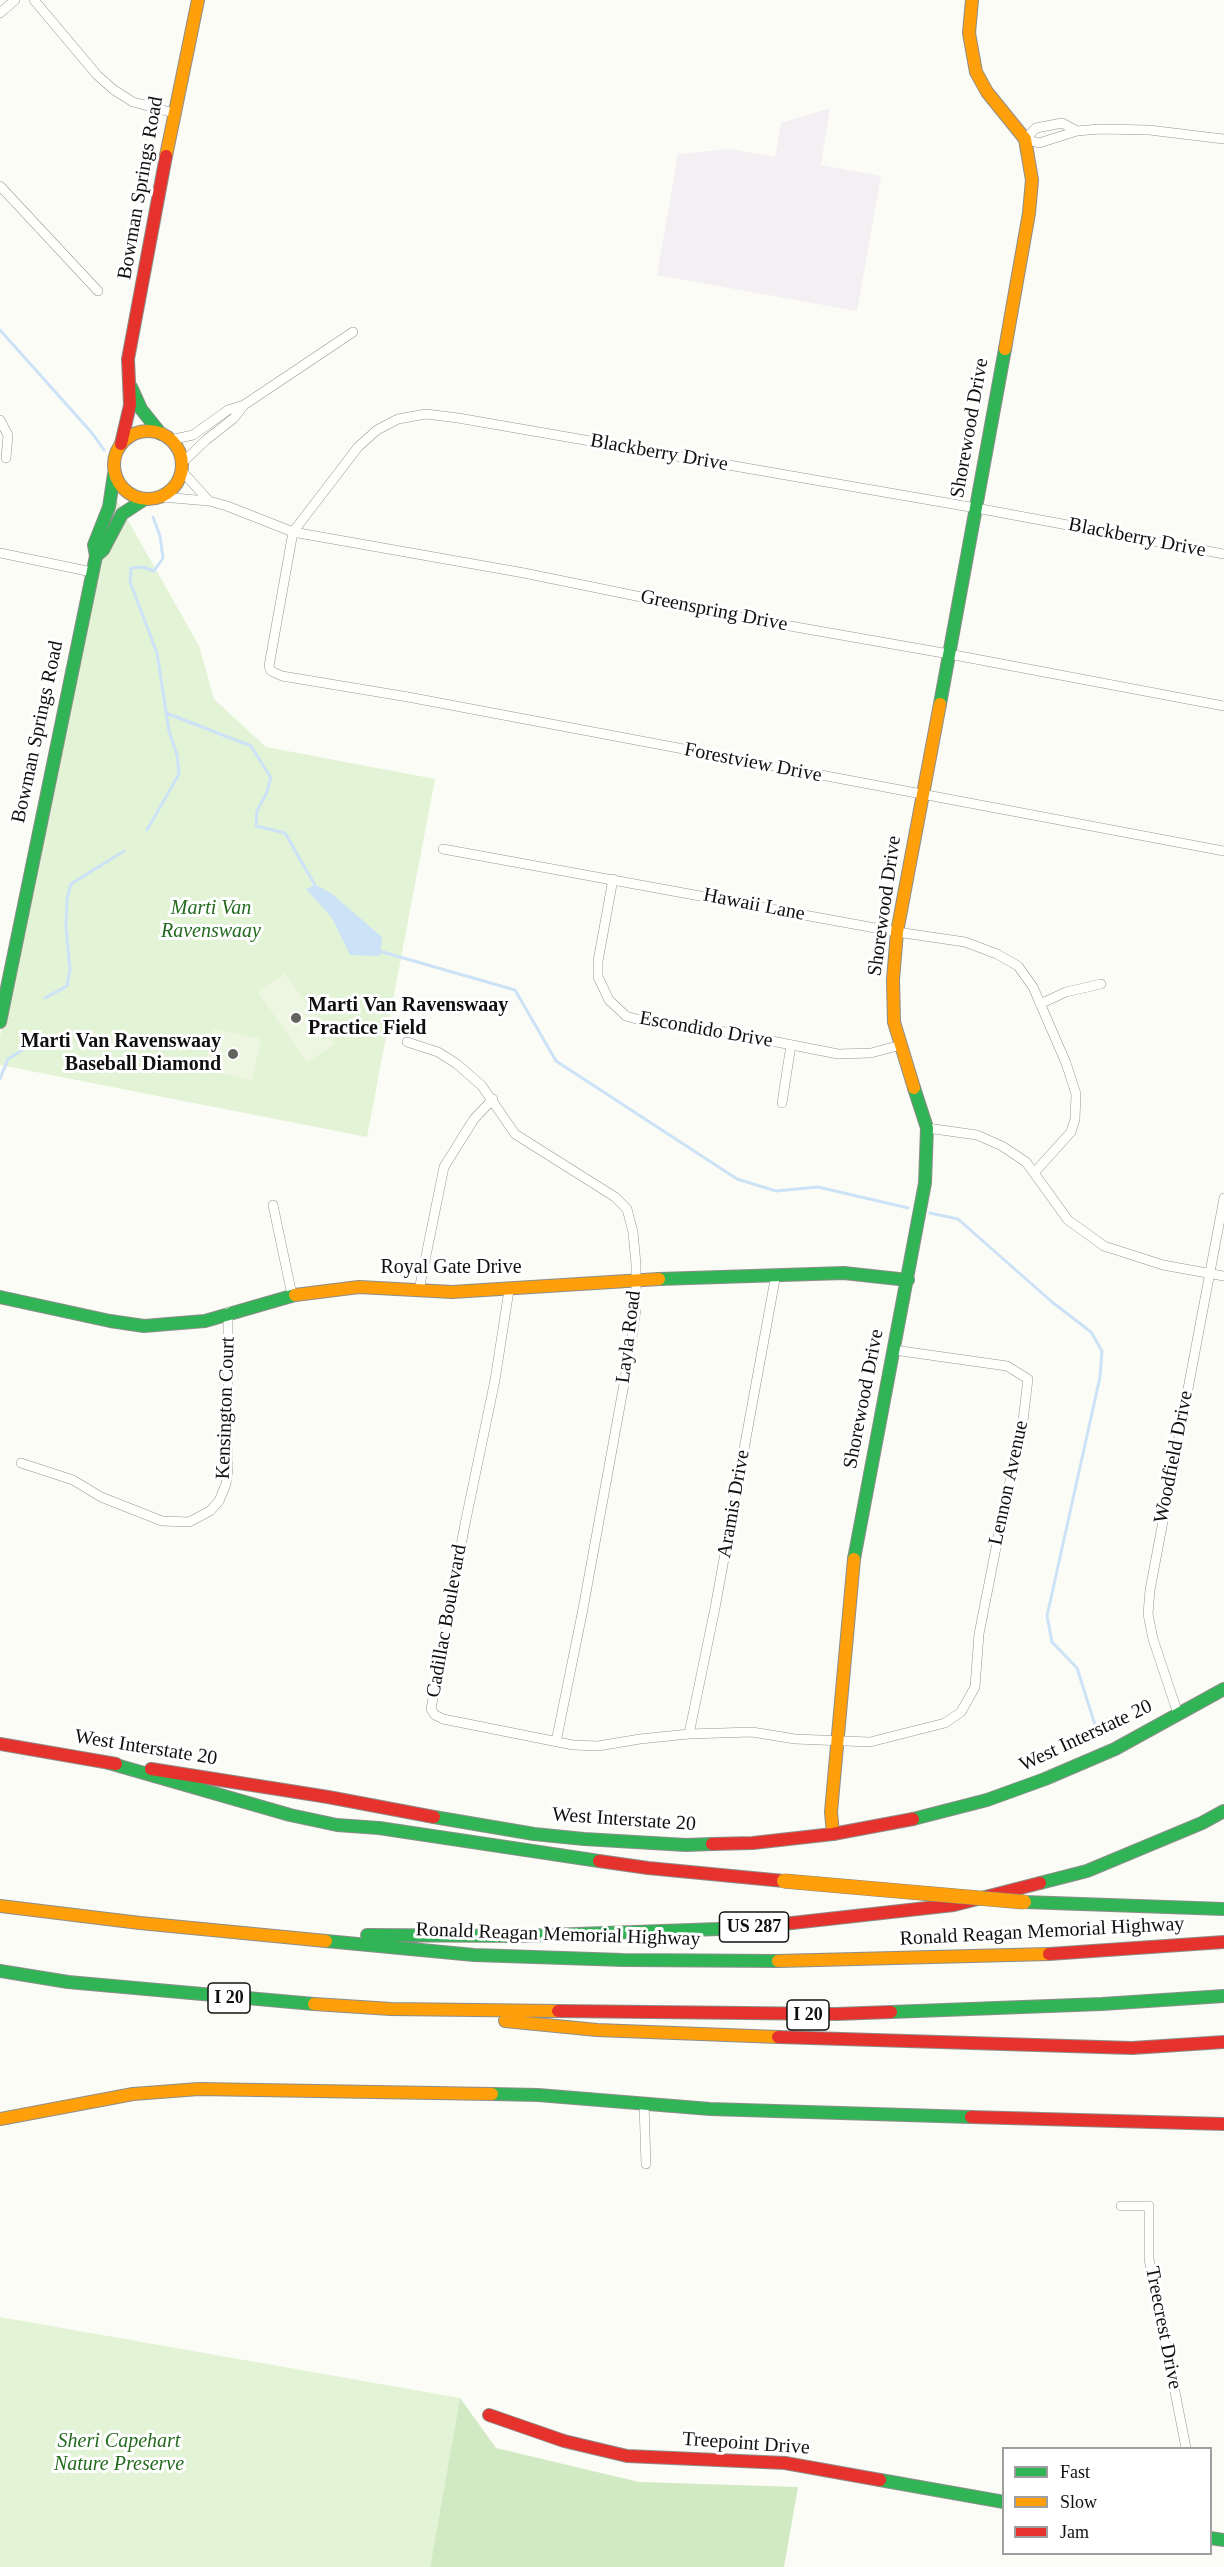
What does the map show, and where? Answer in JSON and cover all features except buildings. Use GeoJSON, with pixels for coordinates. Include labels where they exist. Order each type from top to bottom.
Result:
{"type":"FeatureCollection","features":[{"type":"Feature","properties":{"kind":"main road","name":"Bowman Springs Road"},"geometry":{"type":"LineString","coordinates":[[122,444],[128,420],[128,360],[174,113],[198,0]]}},
{"type":"Feature","properties":{"kind":"main road","name":"Shorewood Drive"},"geometry":{"type":"LineString","coordinates":[[833,1833],[831,1812],[852,1574],[864,1498],[908,1280],[925,1182],[927,1128],[894,1022],[893,980],[897,932],[1029,213],[1032,180],[1025,139],[987,92],[976,72],[969,33],[972,0]]}},
{"type":"Feature","properties":{"kind":"main road","name":"Bowman Springs Road"},"geometry":{"type":"LineString","coordinates":[[129,383],[141,409],[166,437]]}},
{"type":"Feature","properties":{"kind":"main road"},"geometry":{"type":"LineString","coordinates":[[140,432],[166,437],[177,448],[181,467],[178,481],[171,491],[161,497],[145,499],[127,493],[114,474],[116,453],[122,444],[130,436],[140,432]]}},
{"type":"Feature","properties":{"kind":"main road","name":"Bowman Springs Road"},"geometry":{"type":"LineString","coordinates":[[0,1022],[96,556],[94,545],[109,507],[114,474]]}},
{"type":"Feature","properties":{"kind":"main road","name":"Bowman Springs Road"},"geometry":{"type":"LineString","coordinates":[[96,556],[103,550],[122,514],[145,499]]}},
{"type":"Feature","properties":{"kind":"main road","name":"Royal Gate Drive"},"geometry":{"type":"LineString","coordinates":[[0,1297],[99,1319],[144,1326],[205,1321],[228,1312],[292,1295],[359,1287],[452,1292],[776,1274],[844,1273],[908,1280]]}},
{"type":"Feature","properties":{"kind":"main road","name":"West Interstate 20"},"geometry":{"type":"LineString","coordinates":[[0,1744],[328,1797],[474,1825],[584,1839],[686,1845],[753,1843],[833,1833],[932,1816],[997,1796],[1045,1779],[1115,1749],[1224,1689]]}},
{"type":"Feature","properties":{"kind":"main road"},"geometry":{"type":"LineString","coordinates":[[109,1763],[290,1815],[337,1825],[380,1828],[648,1868],[1024,1902],[1224,1909]]}},
{"type":"Feature","properties":{"kind":"main road","name":"US 287"},"geometry":{"type":"LineString","coordinates":[[267,1935],[520,1936],[748,1928],[954,1905],[1087,1871],[1202,1823],[1224,1811]]}},
{"type":"Feature","properties":{"kind":"main road","name":"Ronald Reagan Memorial Highway"},"geometry":{"type":"LineString","coordinates":[[0,1906],[474,1955],[690,1961],[807,1961],[1033,1954],[1224,1942]]}},
{"type":"Feature","properties":{"kind":"main road","name":"I 20"},"geometry":{"type":"LineString","coordinates":[[0,1971],[68,1982],[242,1999],[391,2010],[837,2014],[1102,2004],[1224,1996]]}},
{"type":"Feature","properties":{"kind":"main road"},"geometry":{"type":"LineString","coordinates":[[0,1982],[68,1982]]}},
{"type":"Feature","properties":{"kind":"main road"},"geometry":{"type":"LineString","coordinates":[[391,2010],[597,2030],[1132,2048],[1224,2042]]}},
{"type":"Feature","properties":{"kind":"main road"},"geometry":{"type":"LineString","coordinates":[[0,2119],[133,2094],[170,2090],[538,2095],[644,2104],[848,2115],[1224,2124]]}},
{"type":"Feature","properties":{"kind":"main road","name":"Treepoint Drive"},"geometry":{"type":"LineString","coordinates":[[489,2415],[564,2441],[627,2456],[785,2463],[1002,2502]]}},
{"type":"Feature","properties":{"kind":"street"},"geometry":{"type":"LineString","coordinates":[[0,13],[15,0]]}},
{"type":"Feature","properties":{"kind":"street"},"geometry":{"type":"LineString","coordinates":[[34,0],[97,75],[114,90],[133,102],[174,113]]}},
{"type":"Feature","properties":{"kind":"street"},"geometry":{"type":"LineString","coordinates":[[1025,139],[1036,128],[1062,123],[1077,131]]}},
{"type":"Feature","properties":{"kind":"street"},"geometry":{"type":"LineString","coordinates":[[1025,139],[1040,143],[1077,131],[1149,130],[1224,139]]}},
{"type":"Feature","properties":{"kind":"street"},"geometry":{"type":"LineString","coordinates":[[0,186],[98,291]]}},
{"type":"Feature","properties":{"kind":"street"},"geometry":{"type":"LineString","coordinates":[[166,437],[193,435],[228,410],[244,405],[353,332]]}},
{"type":"Feature","properties":{"kind":"street"},"geometry":{"type":"LineString","coordinates":[[209,501],[181,467],[206,440],[234,418],[244,405]]}},
{"type":"Feature","properties":{"kind":"street","name":"Blackberry Drive"},"geometry":{"type":"LineString","coordinates":[[282,676],[271,671],[269,666],[293,532],[358,447],[377,430],[398,419],[426,414],[976,508],[1224,554]]}},
{"type":"Feature","properties":{"kind":"street"},"geometry":{"type":"LineString","coordinates":[[0,420],[8,435],[6,458]]}},
{"type":"Feature","properties":{"kind":"street","name":"Greenspring Drive"},"geometry":{"type":"LineString","coordinates":[[161,497],[209,501],[293,532],[524,573],[739,617],[1224,706]]}},
{"type":"Feature","properties":{"kind":"street"},"geometry":{"type":"LineString","coordinates":[[0,553],[92,572]]}},
{"type":"Feature","properties":{"kind":"street","name":"Forestview Drive"},"geometry":{"type":"LineString","coordinates":[[282,676],[408,697],[1224,851]]}},
{"type":"Feature","properties":{"kind":"street","name":"Hawaii Lane"},"geometry":{"type":"LineString","coordinates":[[443,849],[897,932],[964,942],[997,954],[1018,966],[1033,987],[1066,1062],[1076,1094],[1075,1119],[1067,1139],[1035,1173]]}},
{"type":"Feature","properties":{"kind":"street","name":"Escondido Drive"},"geometry":{"type":"LineString","coordinates":[[613,879],[598,961],[598,977],[609,1000],[626,1016],[726,1032],[838,1054],[871,1053],[901,1045]]}},
{"type":"Feature","properties":{"kind":"street"},"geometry":{"type":"LineString","coordinates":[[1040,1004],[1066,993],[1101,984]]}},
{"type":"Feature","properties":{"kind":"street","name":"Layla Road"},"geometry":{"type":"LineString","coordinates":[[407,1042],[438,1052],[457,1064],[493,1099],[515,1134],[610,1193],[627,1209],[633,1232],[636,1309],[630,1351],[556,1742]]}},
{"type":"Feature","properties":{"kind":"street","name":"Escondido Drive"},"geometry":{"type":"LineString","coordinates":[[782,1103],[791,1046]]}},
{"type":"Feature","properties":{"kind":"street"},"geometry":{"type":"LineString","coordinates":[[419,1290],[444,1167],[474,1119],[493,1099]]}},
{"type":"Feature","properties":{"kind":"street"},"geometry":{"type":"LineString","coordinates":[[927,1128],[977,1135],[1002,1146],[1026,1162],[1068,1220],[1104,1246],[1163,1265],[1224,1276]]}},
{"type":"Feature","properties":{"kind":"street","name":"Woodfield Drive"},"geometry":{"type":"LineString","coordinates":[[1178,1714],[1153,1639],[1148,1614],[1149,1590],[1224,1197]]}},
{"type":"Feature","properties":{"kind":"street"},"geometry":{"type":"LineString","coordinates":[[273,1205],[292,1295]]}},
{"type":"Feature","properties":{"kind":"street","name":"Aramis Drive"},"geometry":{"type":"LineString","coordinates":[[689,1734],[715,1608],[776,1274]]}},
{"type":"Feature","properties":{"kind":"street","name":"Cadillac Boulevard"},"geometry":{"type":"LineString","coordinates":[[509,1290],[495,1380],[431,1709],[435,1716],[556,1742],[598,1746],[689,1734],[752,1732],[837,1742],[870,1742],[915,1732],[945,1723],[954,1717]]}},
{"type":"Feature","properties":{"kind":"street","name":"Kensington Court"},"geometry":{"type":"LineString","coordinates":[[21,1463],[73,1480],[101,1497],[162,1521],[189,1522],[210,1511],[219,1501],[226,1484],[228,1469],[228,1312]]}},
{"type":"Feature","properties":{"kind":"street","name":"Lennon Avenue"},"geometry":{"type":"LineString","coordinates":[[894,1350],[1006,1366],[1028,1379],[1022,1429],[1004,1507],[980,1634],[975,1687],[961,1712],[954,1717]]}},
{"type":"Feature","properties":{"kind":"street"},"geometry":{"type":"LineString","coordinates":[[644,2104],[646,2164]]}},
{"type":"Feature","properties":{"kind":"street","name":"Treecrest Drive"},"geometry":{"type":"LineString","coordinates":[[1120,2206],[1149,2206],[1149,2259],[1186,2447]]}},
{"type":"Feature","properties":{"kind":"shaded area"},"geometry":{"type":"Polygon","coordinates":[[[830,108],[821,165],[881,176],[857,311],[657,275],[678,154],[730,149],[775,157],[781,123],[830,108]]]}},
{"type":"Feature","properties":{"kind":"green space","name":"Marti Van Ravenswaay"},"geometry":{"type":"Polygon","coordinates":[[[115,497],[199,646],[214,699],[266,747],[435,779],[367,1137],[0,1065],[0,1036],[115,497]]]}},
{"type":"Feature","properties":{"kind":"green space","name":"Marti Van Ravenswaay Practice Field"},"geometry":{"type":"Polygon","coordinates":[[[285,973],[335,1044],[307,1063],[258,992],[285,973]]]}},
{"type":"Feature","properties":{"kind":"green space","name":"Marti Van Ravenswaay Baseball Diamond"},"geometry":{"type":"Polygon","coordinates":[[[213,1029],[261,1039],[252,1080],[205,1070],[213,1029]]]}},
{"type":"Feature","properties":{"kind":"green space","name":"Sheri Capehart Nature Preserve"},"geometry":{"type":"Polygon","coordinates":[[[0,2317],[460,2398],[430,2567],[0,2567],[0,2317]]]}},
{"type":"Feature","properties":{"kind":"green space"},"geometry":{"type":"Polygon","coordinates":[[[460,2398],[496,2448],[639,2482],[798,2487],[784,2567],[430,2567],[460,2398]]]}},
{"type":"Feature","properties":{"kind":"water"},"geometry":{"type":"Polygon","coordinates":[[[315,885],[331,893],[382,937],[380,956],[350,955],[332,918],[306,889],[315,885]]]}},
{"type":"Feature","properties":{"kind":"waterway"},"geometry":{"type":"LineString","coordinates":[[0,330],[92,433],[104,450]]}},
{"type":"Feature","properties":{"kind":"waterway"},"geometry":{"type":"LineString","coordinates":[[147,830],[179,774],[177,755],[169,731],[157,653],[130,582],[131,568],[143,567],[154,571],[163,558],[160,536],[153,517]]}},
{"type":"Feature","properties":{"kind":"waterway"},"geometry":{"type":"LineString","coordinates":[[166,713],[251,746],[271,778],[257,811],[256,826],[285,833],[316,887]]}},
{"type":"Feature","properties":{"kind":"waterway"},"geometry":{"type":"LineString","coordinates":[[45,998],[67,986],[70,970],[66,927],[67,899],[71,884],[124,851]]}},
{"type":"Feature","properties":{"kind":"waterway"},"geometry":{"type":"LineString","coordinates":[[379,951],[515,990],[556,1061],[737,1179],[776,1191],[818,1187],[908,1208]]}},
{"type":"Feature","properties":{"kind":"waterway"},"geometry":{"type":"LineString","coordinates":[[0,1079],[8,1059],[32,1044]]}},
{"type":"Feature","properties":{"kind":"waterway"},"geometry":{"type":"LineString","coordinates":[[930,1213],[958,1219],[1052,1302],[1091,1332],[1102,1351],[1100,1377],[1047,1616],[1052,1642],[1077,1668],[1096,1728]]}},
{"type":"Feature","properties":{"kind":"traffic: fast"},"geometry":{"type":"LineString","coordinates":[[940,704],[1005,349]]}},
{"type":"Feature","properties":{"kind":"traffic: fast"},"geometry":{"type":"LineString","coordinates":[[131,387],[141,409],[161,434]]}},
{"type":"Feature","properties":{"kind":"traffic: fast"},"geometry":{"type":"LineString","coordinates":[[0,1022],[96,556],[94,545],[109,507],[114,474]]}},
{"type":"Feature","properties":{"kind":"traffic: fast"},"geometry":{"type":"LineString","coordinates":[[96,556],[103,550],[122,514],[145,499]]}},
{"type":"Feature","properties":{"kind":"traffic: fast"},"geometry":{"type":"LineString","coordinates":[[854,1559],[925,1183],[927,1128],[914,1088]]}},
{"type":"Feature","properties":{"kind":"traffic: fast"},"geometry":{"type":"LineString","coordinates":[[659,1279],[844,1273],[908,1280]]}},
{"type":"Feature","properties":{"kind":"traffic: fast"},"geometry":{"type":"LineString","coordinates":[[0,1297],[110,1321],[144,1326],[205,1321],[295,1295]]}},
{"type":"Feature","properties":{"kind":"traffic: fast"},"geometry":{"type":"LineString","coordinates":[[913,1819],[987,1800],[1045,1779],[1115,1749],[1224,1689]]}},
{"type":"Feature","properties":{"kind":"traffic: fast"},"geometry":{"type":"LineString","coordinates":[[109,1763],[290,1815],[337,1825],[379,1828],[599,1861]]}},
{"type":"Feature","properties":{"kind":"traffic: fast"},"geometry":{"type":"LineString","coordinates":[[1040,1883],[1087,1871],[1202,1823],[1224,1811]]}},
{"type":"Feature","properties":{"kind":"traffic: fast"},"geometry":{"type":"LineString","coordinates":[[434,1817],[534,1834],[584,1839],[686,1845],[712,1844]]}},
{"type":"Feature","properties":{"kind":"traffic: fast"},"geometry":{"type":"LineString","coordinates":[[1024,1902],[1224,1909]]}},
{"type":"Feature","properties":{"kind":"traffic: fast"},"geometry":{"type":"LineString","coordinates":[[367,1935],[520,1936],[748,1928],[792,1923]]}},
{"type":"Feature","properties":{"kind":"traffic: fast"},"geometry":{"type":"LineString","coordinates":[[326,1941],[474,1955],[623,1960],[778,1961]]}},
{"type":"Feature","properties":{"kind":"traffic: fast"},"geometry":{"type":"LineString","coordinates":[[0,1971],[68,1982],[314,2004]]}},
{"type":"Feature","properties":{"kind":"traffic: fast"},"geometry":{"type":"LineString","coordinates":[[891,2012],[1102,2004],[1224,1996]]}},
{"type":"Feature","properties":{"kind":"traffic: fast"},"geometry":{"type":"LineString","coordinates":[[492,2094],[538,2095],[710,2109],[971,2117]]}},
{"type":"Feature","properties":{"kind":"traffic: fast"},"geometry":{"type":"LineString","coordinates":[[880,2480],[1002,2502]]}},
{"type":"Feature","properties":{"kind":"traffic: fast"},"geometry":{"type":"LineString","coordinates":[[1212,2538],[1224,2540]]}},
{"type":"Feature","properties":{"kind":"traffic: slow"},"geometry":{"type":"LineString","coordinates":[[166,156],[198,0]]}},
{"type":"Feature","properties":{"kind":"traffic: slow"},"geometry":{"type":"LineString","coordinates":[[972,0],[969,33],[976,72],[987,92],[1025,139],[1032,180],[1029,213],[1005,349]]}},
{"type":"Feature","properties":{"kind":"traffic: slow"},"geometry":{"type":"LineString","coordinates":[[148,431],[161,434],[172,441],[179,452],[182,465],[179,478],[172,489],[161,496],[148,499],[135,496],[124,489],[117,478],[114,465],[117,452],[124,441],[135,434],[148,431]]}},
{"type":"Feature","properties":{"kind":"traffic: slow"},"geometry":{"type":"LineString","coordinates":[[914,1088],[894,1022],[893,980],[897,932],[940,704]]}},
{"type":"Feature","properties":{"kind":"traffic: slow"},"geometry":{"type":"LineString","coordinates":[[295,1295],[359,1287],[452,1292],[659,1279]]}},
{"type":"Feature","properties":{"kind":"traffic: slow"},"geometry":{"type":"LineString","coordinates":[[833,1834],[831,1812],[854,1559]]}},
{"type":"Feature","properties":{"kind":"traffic: slow"},"geometry":{"type":"LineString","coordinates":[[784,1881],[1024,1902]]}},
{"type":"Feature","properties":{"kind":"traffic: slow"},"geometry":{"type":"LineString","coordinates":[[0,1906],[140,1923],[326,1941]]}},
{"type":"Feature","properties":{"kind":"traffic: slow"},"geometry":{"type":"LineString","coordinates":[[778,1961],[1049,1954]]}},
{"type":"Feature","properties":{"kind":"traffic: slow"},"geometry":{"type":"LineString","coordinates":[[314,2004],[391,2009],[558,2011]]}},
{"type":"Feature","properties":{"kind":"traffic: slow"},"geometry":{"type":"LineString","coordinates":[[505,2021],[597,2030],[778,2037]]}},
{"type":"Feature","properties":{"kind":"traffic: slow"},"geometry":{"type":"LineString","coordinates":[[0,2119],[133,2094],[199,2089],[492,2094]]}},
{"type":"Feature","properties":{"kind":"traffic: jam"},"geometry":{"type":"LineString","coordinates":[[121,444],[130,405],[128,359],[166,156]]}},
{"type":"Feature","properties":{"kind":"traffic: jam"},"geometry":{"type":"LineString","coordinates":[[0,1744],[116,1764]]}},
{"type":"Feature","properties":{"kind":"traffic: jam"},"geometry":{"type":"LineString","coordinates":[[151,1769],[328,1797],[434,1817]]}},
{"type":"Feature","properties":{"kind":"traffic: jam"},"geometry":{"type":"LineString","coordinates":[[712,1844],[753,1843],[833,1834],[913,1819]]}},
{"type":"Feature","properties":{"kind":"traffic: jam"},"geometry":{"type":"LineString","coordinates":[[599,1861],[784,1881]]}},
{"type":"Feature","properties":{"kind":"traffic: jam"},"geometry":{"type":"LineString","coordinates":[[792,1923],[954,1905],[1040,1883]]}},
{"type":"Feature","properties":{"kind":"traffic: jam"},"geometry":{"type":"LineString","coordinates":[[1049,1954],[1224,1942]]}},
{"type":"Feature","properties":{"kind":"traffic: jam"},"geometry":{"type":"LineString","coordinates":[[558,2011],[836,2014],[891,2012]]}},
{"type":"Feature","properties":{"kind":"traffic: jam"},"geometry":{"type":"LineString","coordinates":[[778,2037],[1132,2048],[1224,2042]]}},
{"type":"Feature","properties":{"kind":"traffic: jam"},"geometry":{"type":"LineString","coordinates":[[971,2117],[1224,2124]]}},
{"type":"Feature","properties":{"kind":"traffic: jam"},"geometry":{"type":"LineString","coordinates":[[489,2415],[564,2441],[627,2456],[785,2463],[880,2480]]}},
{"type":"Feature","properties":{"kind":"place","name":"Marti Van Ravenswaay Practice Field"},"geometry":{"type":"Point","coordinates":[296,1018]}},
{"type":"Feature","properties":{"kind":"place","name":"Marti Van Ravenswaay Baseball Diamond"},"geometry":{"type":"Point","coordinates":[233,1054]}}]}
